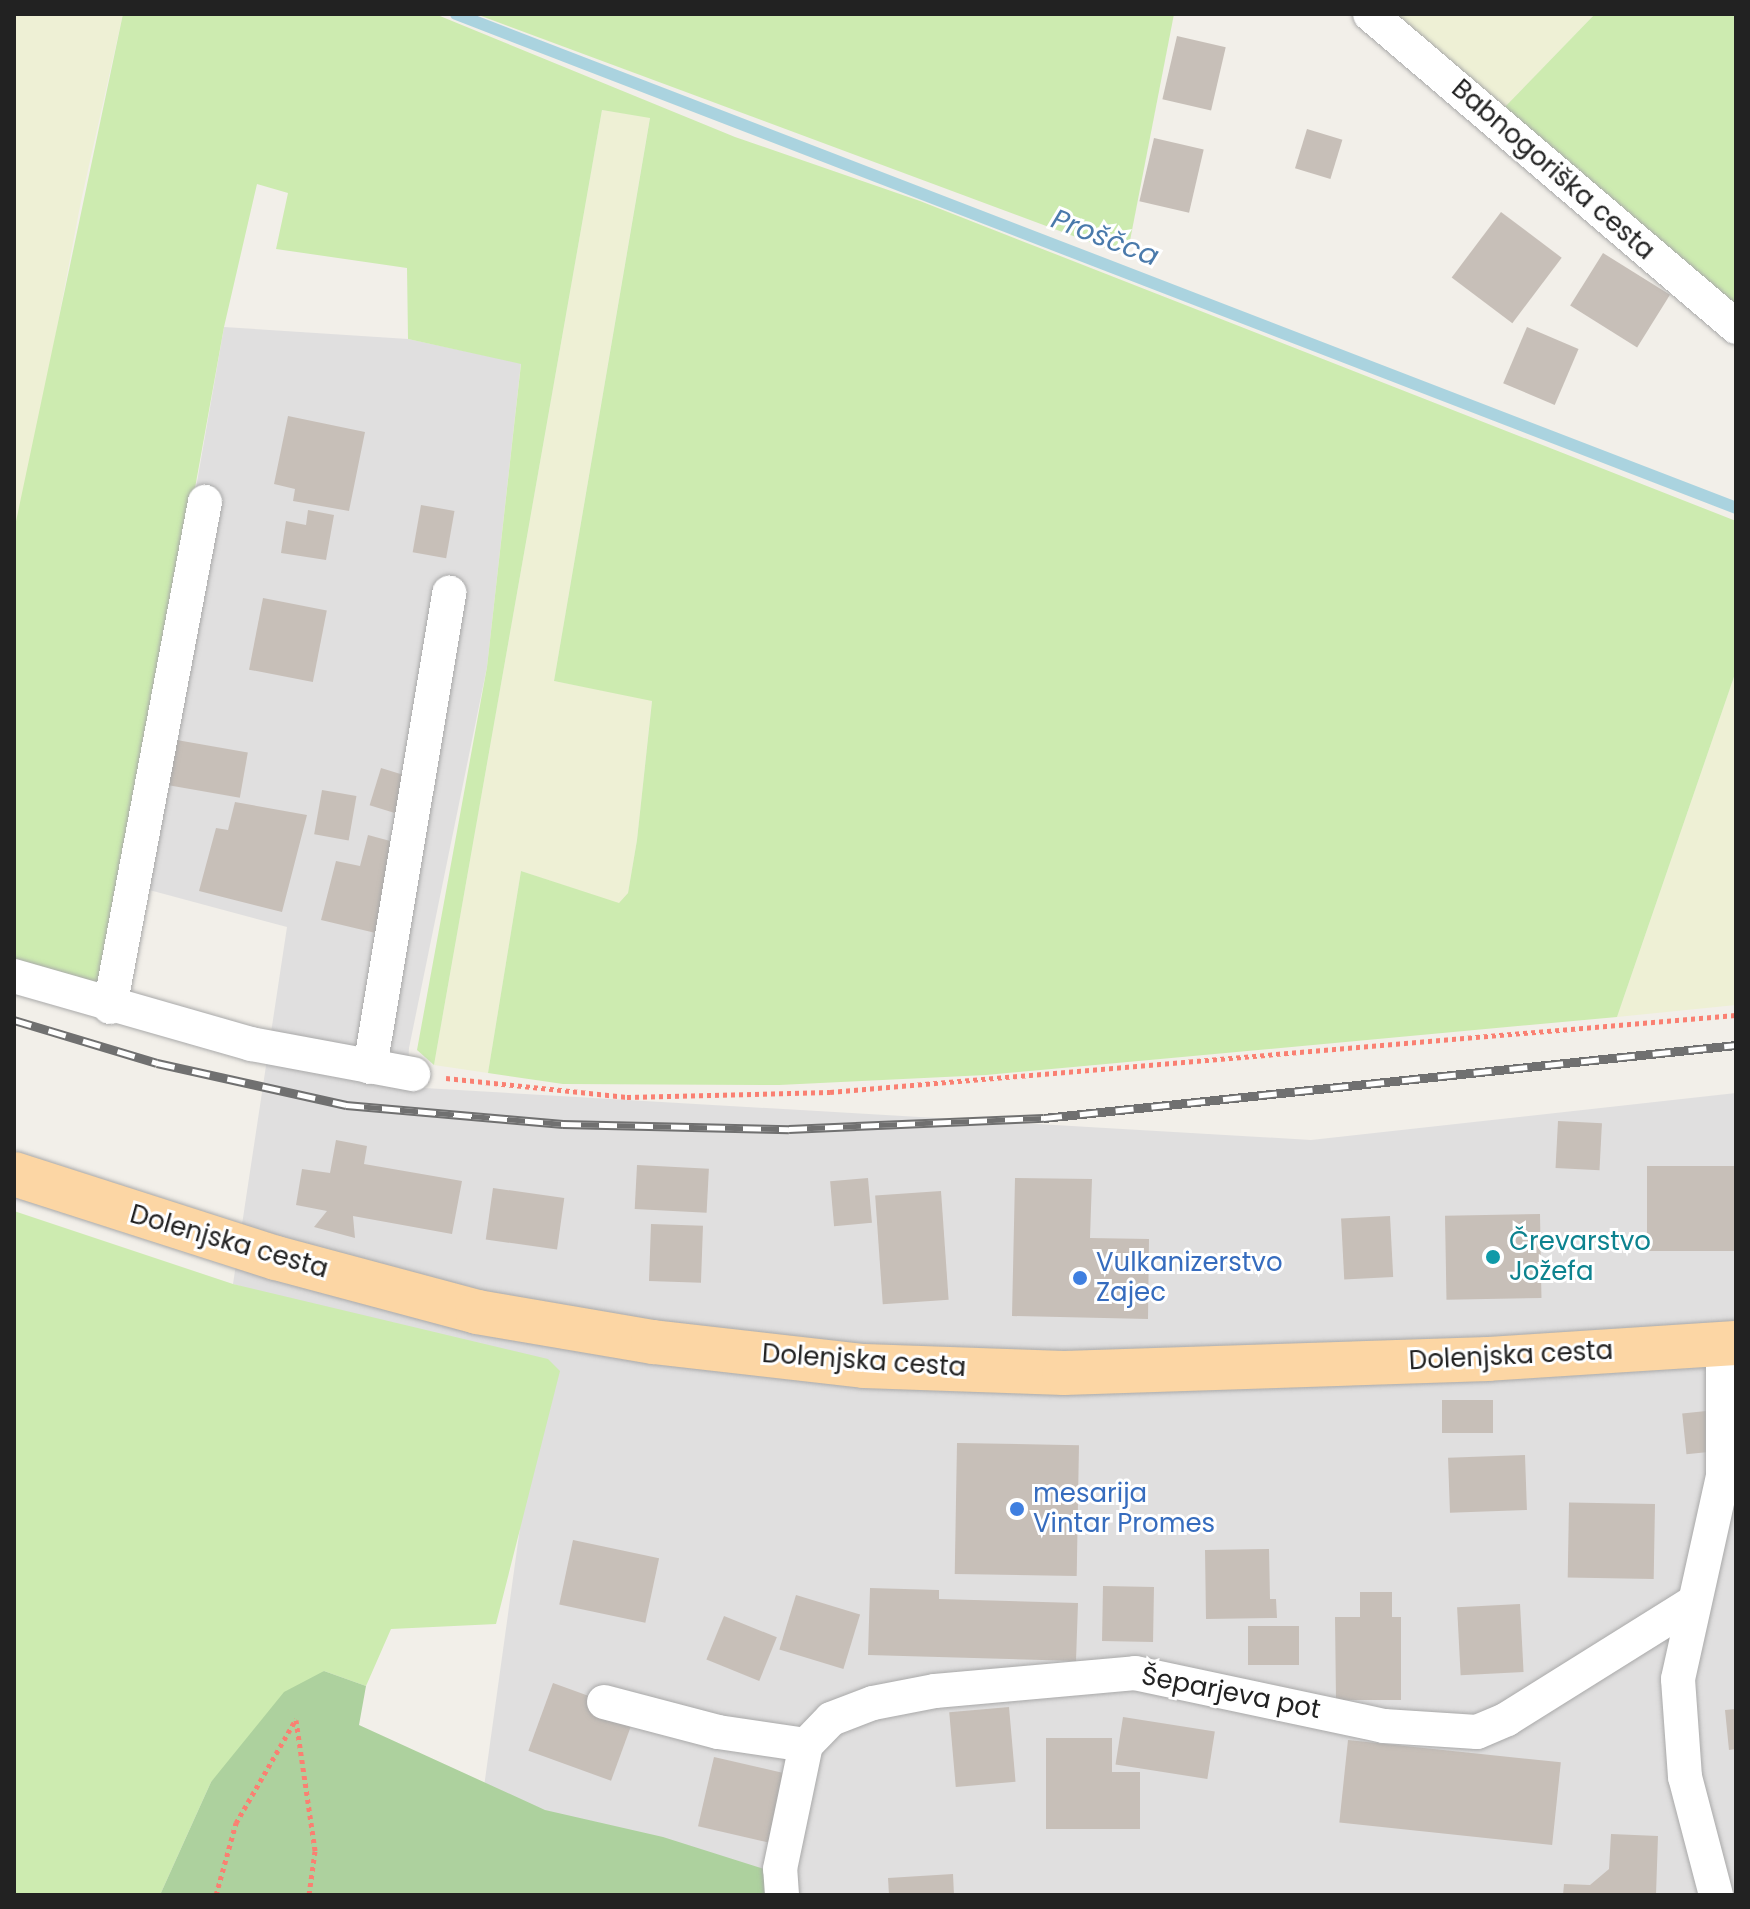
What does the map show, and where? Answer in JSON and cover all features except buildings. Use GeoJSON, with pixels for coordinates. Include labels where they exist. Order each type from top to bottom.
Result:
{"type":"FeatureCollection","features":[{"type":"Feature","properties":{"kind":"main road","name":"Dolenjska cesta"},"geometry":{"type":"LineString","coordinates":[[14,1174],[276,1258],[477,1312],[653,1342],[864,1366],[1079,1372],[1488,1359],[1729,1343]]}},
{"type":"Feature","properties":{"kind":"street","name":"Babnogoriška cesta"},"geometry":{"type":"LineString","coordinates":[[1370,14],[1736,327]]}},
{"type":"Feature","properties":{"kind":"street"},"geometry":{"type":"LineString","coordinates":[[110,1007],[205,502]]}},
{"type":"Feature","properties":{"kind":"street"},"geometry":{"type":"LineString","coordinates":[[370,1067],[449,593]]}},
{"type":"Feature","properties":{"kind":"street"},"geometry":{"type":"LineString","coordinates":[[14,976],[110,1007],[251,1044],[413,1074]]}},
{"type":"Feature","properties":{"kind":"street"},"geometry":{"type":"LineString","coordinates":[[1716,1895],[1685,1777],[1678,1679],[1691,1604],[1723,1476],[1729,1343]]}},
{"type":"Feature","properties":{"kind":"street","name":"Šeparjeva pot"},"geometry":{"type":"LineString","coordinates":[[806,1745],[831,1719],[873,1703],[935,1691],[1135,1673],[1384,1726],[1477,1732],[1507,1719],[1691,1604]]}},
{"type":"Feature","properties":{"kind":"street"},"geometry":{"type":"LineString","coordinates":[[604,1702],[718,1732],[806,1745],[780,1869],[782,1895]]}},
{"type":"Feature","properties":{"kind":"path"},"geometry":{"type":"LineString","coordinates":[[413,1074],[627,1097],[830,1092],[1736,1015]]}},
{"type":"Feature","properties":{"kind":"path"},"geometry":{"type":"LineString","coordinates":[[216,1895],[236,1823],[296,1719],[315,1851],[309,1895]]}},
{"type":"Feature","properties":{"kind":"shaded area"},"geometry":{"type":"Polygon","coordinates":[[[224,327],[408,339],[521,363],[487,667],[409,1048],[407,1087],[1311,1140],[1736,1093],[1736,1895],[791,1895],[483,1794],[539,1391],[322,1310],[233,1284],[287,927],[127,884],[224,327]]]}},
{"type":"Feature","properties":{"kind":"green space"},"geometry":{"type":"Polygon","coordinates":[[[14,14],[123,14],[81,201],[14,554],[14,14]]]}},
{"type":"Feature","properties":{"kind":"green space"},"geometry":{"type":"Polygon","coordinates":[[[123,14],[435,14],[735,137],[920,201],[1736,521],[1736,671],[1617,1017],[986,1075],[779,1085],[563,1084],[488,1073],[521,871],[619,903],[628,893],[637,840],[652,701],[554,681],[650,118],[602,110],[434,1065],[417,1050],[487,667],[521,364],[408,339],[407,268],[276,249],[288,193],[257,184],[224,327],[106,982],[90,986],[14,966],[14,531],[123,14]]]}},
{"type":"Feature","properties":{"kind":"green space"},"geometry":{"type":"Polygon","coordinates":[[[476,14],[1174,14],[1127,256],[476,14]]]}},
{"type":"Feature","properties":{"kind":"green space"},"geometry":{"type":"Polygon","coordinates":[[[1381,14],[1595,14],[1501,111],[1381,14]]]}},
{"type":"Feature","properties":{"kind":"green space"},"geometry":{"type":"Polygon","coordinates":[[[1595,14],[1736,14],[1736,309],[1501,111],[1595,14]]]}},
{"type":"Feature","properties":{"kind":"green space"},"geometry":{"type":"Polygon","coordinates":[[[602,110],[650,117],[554,681],[652,700],[637,840],[628,893],[619,904],[521,871],[488,1073],[434,1065],[602,110]]]}},
{"type":"Feature","properties":{"kind":"green space"},"geometry":{"type":"Polygon","coordinates":[[[1736,671],[1736,1005],[1617,1017],[1736,671]]]}},
{"type":"Feature","properties":{"kind":"green space"},"geometry":{"type":"Polygon","coordinates":[[[14,1211],[233,1284],[548,1359],[560,1371],[496,1624],[391,1629],[366,1686],[324,1671],[211,1782],[160,1895],[14,1895],[14,1211]]]}},
{"type":"Feature","properties":{"kind":"green space"},"geometry":{"type":"Polygon","coordinates":[[[324,1671],[366,1686],[359,1725],[545,1810],[663,1837],[770,1871],[768,1895],[160,1895],[211,1782],[284,1692],[324,1671]]]}},
{"type":"Feature","properties":{"kind":"waterway","name":"Proščca"},"geometry":{"type":"LineString","coordinates":[[456,14],[1736,508]]}},
{"type":"Feature","properties":{"kind":"railway"},"geometry":{"type":"LineString","coordinates":[[14,1020],[157,1063],[346,1105],[563,1124],[789,1129],[1044,1118],[1736,1045]]}},
{"type":"Feature","properties":{"kind":"place","name":"Črevarstvo Jožefa"},"geometry":{"type":"Point","coordinates":[1493,1257]}},
{"type":"Feature","properties":{"kind":"place","name":"Vulkanizerstvo Zajec"},"geometry":{"type":"Point","coordinates":[1080,1278]}},
{"type":"Feature","properties":{"kind":"place","name":"mesarija Vintar Promes"},"geometry":{"type":"Point","coordinates":[1017,1509]}}]}
